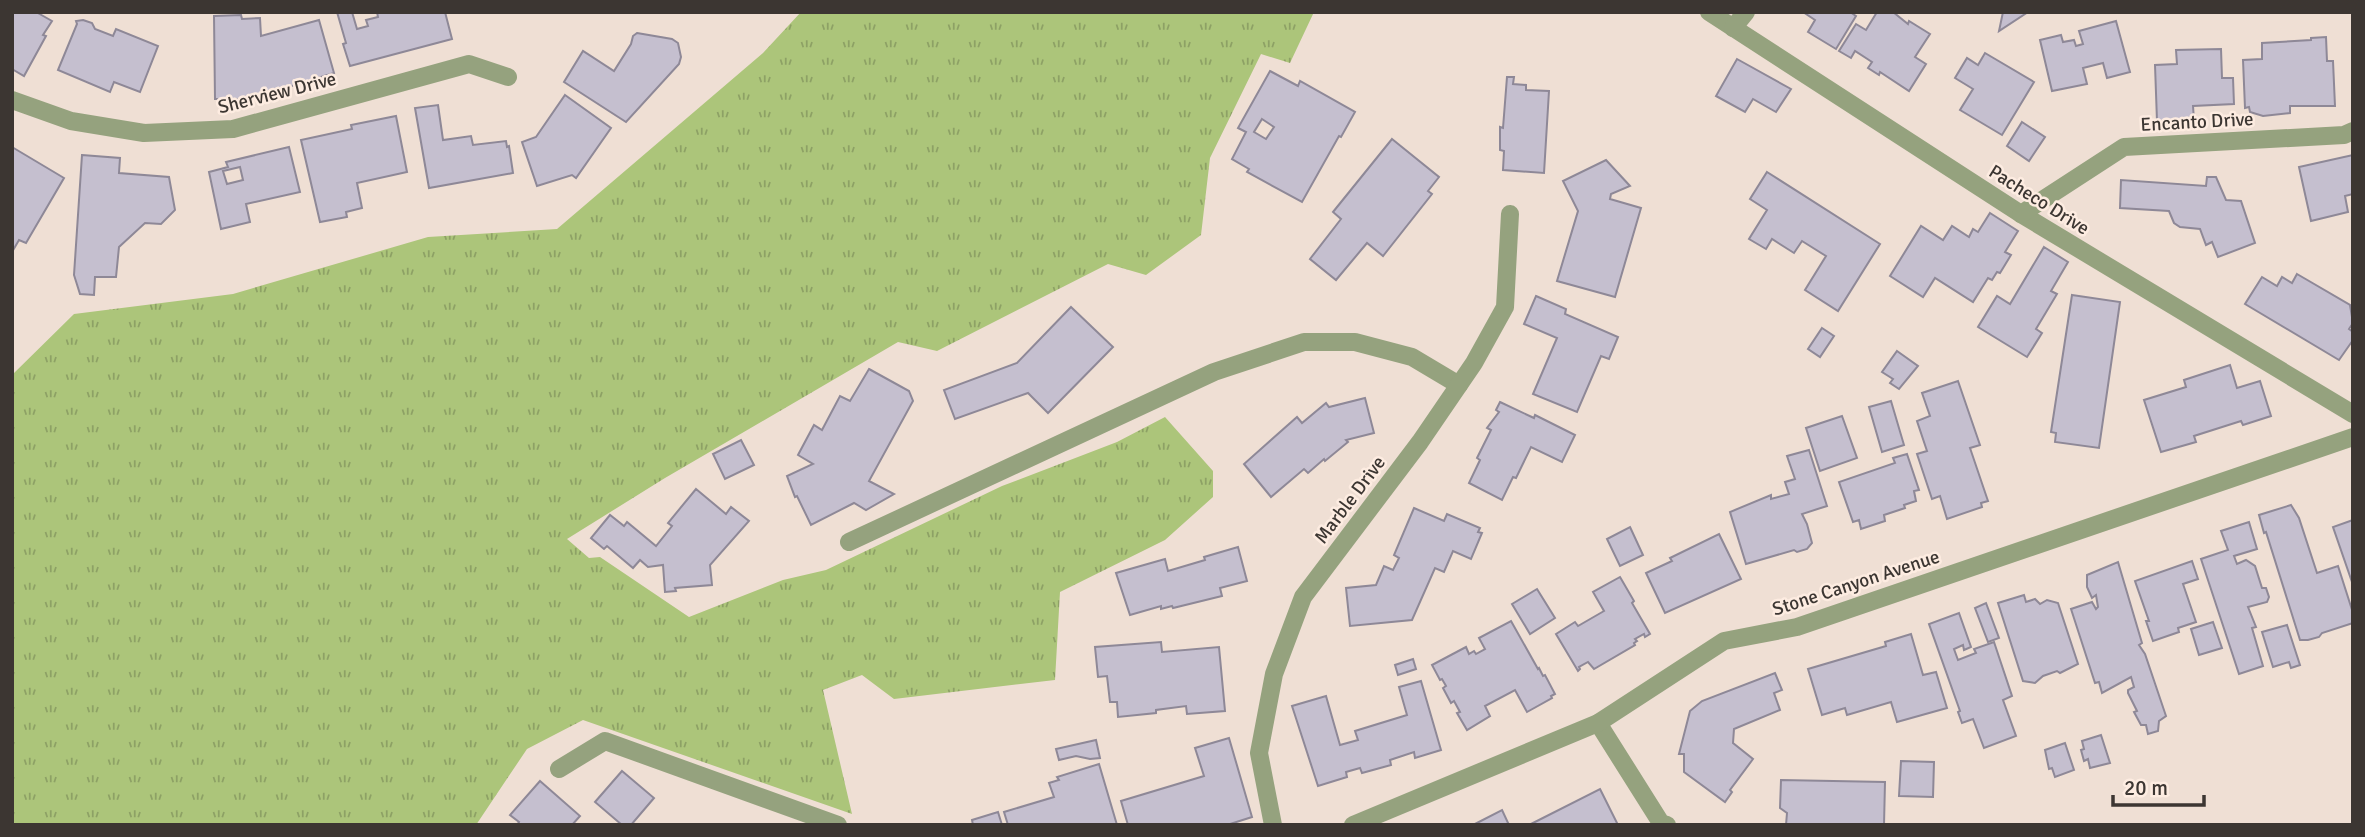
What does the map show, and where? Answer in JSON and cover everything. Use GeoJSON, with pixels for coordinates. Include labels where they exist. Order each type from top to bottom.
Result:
{"type":"FeatureCollection","features":[{"type":"Feature","properties":{"kind":"street","name":"Pacheco Drive"},"geometry":{"type":"LineString","coordinates":[[1709,12],[2021,214],[2353,414]]}},
{"type":"Feature","properties":{"kind":"street"},"geometry":{"type":"LineString","coordinates":[[1733,29],[1746,12]]}},
{"type":"Feature","properties":{"kind":"street","name":"Sherview Drive"},"geometry":{"type":"LineString","coordinates":[[12,100],[71,121],[144,133],[233,130],[469,64],[508,77]]}},
{"type":"Feature","properties":{"kind":"street","name":"Encanto Drive"},"geometry":{"type":"LineString","coordinates":[[2021,214],[2124,147],[2344,135],[2353,131]]}},
{"type":"Feature","properties":{"kind":"street","name":"Marble Drive"},"geometry":{"type":"LineString","coordinates":[[1273,825],[1259,753],[1274,674],[1303,597],[1420,442],[1474,363],[1505,307],[1510,214]]}},
{"type":"Feature","properties":{"kind":"street"},"geometry":{"type":"LineString","coordinates":[[849,542],[1214,372],[1304,342],[1355,342],[1412,357],[1459,385]]}},
{"type":"Feature","properties":{"kind":"street","name":"Stone Canyon Avenue"},"geometry":{"type":"LineString","coordinates":[[1353,825],[1598,723],[1724,641],[1797,627],[2353,437]]}},
{"type":"Feature","properties":{"kind":"street"},"geometry":{"type":"LineString","coordinates":[[1598,723],[1661,823],[1667,825]]}},
{"type":"Feature","properties":{"kind":"street"},"geometry":{"type":"LineString","coordinates":[[559,769],[605,741],[838,825]]}},
{"type":"Feature","properties":{"kind":"green space"},"geometry":{"type":"Polygon","coordinates":[[[801,12],[1314,12],[1290,63],[1261,54],[1210,158],[1201,235],[1146,275],[1108,264],[937,351],[898,342],[665,478],[567,539],[589,558],[600,557],[689,617],[783,580],[826,570],[1002,486],[1117,442],[1165,417],[1213,471],[1213,497],[1165,540],[1060,592],[1055,680],[894,699],[862,675],[823,690],[852,814],[583,720],[527,749],[476,825],[12,825],[12,375],[74,314],[233,294],[428,237],[557,229],[763,53],[801,12]]]}},
{"type":"Feature","properties":{"kind":"building"},"geometry":{"type":"Polygon","coordinates":[[[12,12],[36,12],[52,21],[24,76],[12,69],[12,12]]]}},
{"type":"Feature","properties":{"kind":"building"},"geometry":{"type":"Polygon","coordinates":[[[337,12],[352,12],[357,29],[368,26],[366,20],[378,17],[377,12],[445,12],[452,39],[350,66],[337,12]]]}},
{"type":"Feature","properties":{"kind":"building"},"geometry":{"type":"Polygon","coordinates":[[[1803,12],[1850,12],[1856,16],[1836,49],[1808,32],[1815,20],[1803,12]]]}},
{"type":"Feature","properties":{"kind":"building"},"geometry":{"type":"Polygon","coordinates":[[[1877,12],[1893,12],[1908,24],[1909,21],[1930,34],[1915,57],[1926,64],[1909,91],[1880,72],[1879,75],[1868,68],[1872,62],[1855,51],[1851,58],[1839,51],[1856,24],[1866,30],[1877,12]]]}},
{"type":"Feature","properties":{"kind":"building"},"geometry":{"type":"Polygon","coordinates":[[[2003,12],[2028,12],[1999,31],[2003,12]]]}},
{"type":"Feature","properties":{"kind":"building"},"geometry":{"type":"Polygon","coordinates":[[[241,15],[242,19],[260,18],[261,36],[319,20],[334,73],[249,99],[215,99],[214,16],[241,15]]]}},
{"type":"Feature","properties":{"kind":"building"},"geometry":{"type":"Polygon","coordinates":[[[76,21],[92,23],[95,29],[113,36],[116,29],[158,46],[140,92],[114,82],[110,92],[58,70],[76,21]]]}},
{"type":"Feature","properties":{"kind":"building"},"geometry":{"type":"Polygon","coordinates":[[[2116,21],[2130,72],[2107,78],[2103,63],[2083,68],[2087,84],[2052,91],[2040,40],[2061,35],[2063,42],[2074,40],[2076,46],[2083,44],[2079,31],[2116,21]]]}},
{"type":"Feature","properties":{"kind":"building"},"geometry":{"type":"Polygon","coordinates":[[[637,33],[672,39],[678,43],[681,57],[679,64],[626,122],[564,82],[583,51],[614,71],[637,33]]]}},
{"type":"Feature","properties":{"kind":"building"},"geometry":{"type":"Polygon","coordinates":[[[2326,37],[2327,61],[2333,61],[2335,106],[2290,106],[2290,113],[2263,116],[2250,112],[2249,107],[2245,108],[2243,60],[2262,59],[2262,43],[2326,37]]]}},
{"type":"Feature","properties":{"kind":"building"},"geometry":{"type":"Polygon","coordinates":[[[2221,49],[2222,78],[2233,78],[2234,104],[2193,106],[2194,120],[2157,121],[2155,65],[2177,64],[2176,50],[2221,49]]]}},
{"type":"Feature","properties":{"kind":"building"},"geometry":{"type":"Polygon","coordinates":[[[1985,53],[2034,82],[2002,135],[1960,110],[1973,89],[1955,78],[1967,58],[1978,65],[1985,53]]]}},
{"type":"Feature","properties":{"kind":"building"},"geometry":{"type":"Polygon","coordinates":[[[1737,59],[1791,89],[1776,112],[1753,99],[1745,112],[1716,96],[1737,59]]]}},
{"type":"Feature","properties":{"kind":"building"},"geometry":{"type":"Polygon","coordinates":[[[1270,71],[1298,86],[1300,81],[1355,112],[1302,202],[1247,172],[1249,169],[1232,159],[1246,132],[1238,128],[1270,71]],[[1262,119],[1254,132],[1266,139],[1274,127],[1262,119]]]}},
{"type":"Feature","properties":{"kind":"building"},"geometry":{"type":"Polygon","coordinates":[[[1507,77],[1514,77],[1513,84],[1526,85],[1526,90],[1549,91],[1544,173],[1503,170],[1504,151],[1500,150],[1500,127],[1503,128],[1507,77]]]}},
{"type":"Feature","properties":{"kind":"building"},"geometry":{"type":"Polygon","coordinates":[[[565,95],[611,128],[576,178],[572,175],[537,186],[522,142],[536,137],[565,95]]]}},
{"type":"Feature","properties":{"kind":"building"},"geometry":{"type":"Polygon","coordinates":[[[438,105],[443,140],[471,136],[473,145],[506,141],[513,173],[429,188],[415,108],[438,105]]]}},
{"type":"Feature","properties":{"kind":"building"},"geometry":{"type":"Polygon","coordinates":[[[396,116],[407,172],[357,183],[362,208],[346,212],[347,217],[320,222],[301,140],[352,129],[351,125],[396,116]]]}},
{"type":"Feature","properties":{"kind":"building"},"geometry":{"type":"Polygon","coordinates":[[[2022,122],[2045,137],[2029,161],[2007,146],[2022,122]]]}},
{"type":"Feature","properties":{"kind":"building"},"geometry":{"type":"Polygon","coordinates":[[[1392,139],[1439,177],[1428,191],[1432,194],[1383,256],[1367,243],[1336,280],[1310,259],[1341,219],[1333,212],[1392,139]]]}},
{"type":"Feature","properties":{"kind":"building"},"geometry":{"type":"Polygon","coordinates":[[[12,147],[64,178],[26,243],[19,240],[12,252],[12,147]]]}},
{"type":"Feature","properties":{"kind":"building"},"geometry":{"type":"Polygon","coordinates":[[[289,147],[300,192],[246,204],[250,222],[221,229],[209,172],[228,167],[226,162],[289,147]],[[240,167],[223,171],[227,184],[243,180],[240,167]]]}},
{"type":"Feature","properties":{"kind":"building"},"geometry":{"type":"Polygon","coordinates":[[[82,155],[120,158],[119,173],[169,177],[175,210],[161,224],[145,223],[119,247],[116,277],[95,277],[94,295],[80,294],[74,275],[82,155]]]}},
{"type":"Feature","properties":{"kind":"building"},"geometry":{"type":"Polygon","coordinates":[[[2353,155],[2353,194],[2345,196],[2348,212],[2311,221],[2299,167],[2353,155]]]}},
{"type":"Feature","properties":{"kind":"building"},"geometry":{"type":"Polygon","coordinates":[[[1606,160],[1630,186],[1611,194],[1610,199],[1641,208],[1615,297],[1557,281],[1578,211],[1563,181],[1606,160]]]}},
{"type":"Feature","properties":{"kind":"building"},"geometry":{"type":"Polygon","coordinates":[[[1767,172],[1880,244],[1838,311],[1805,290],[1826,256],[1802,241],[1794,253],[1772,239],[1766,249],[1749,239],[1767,210],[1750,199],[1767,172]]]}},
{"type":"Feature","properties":{"kind":"building"},"geometry":{"type":"Polygon","coordinates":[[[2207,177],[2216,177],[2226,200],[2241,201],[2255,243],[2218,257],[2212,242],[2206,245],[2200,229],[2180,227],[2174,223],[2169,211],[2120,208],[2121,180],[2206,186],[2207,177]]]}},
{"type":"Feature","properties":{"kind":"building"},"geometry":{"type":"Polygon","coordinates":[[[1990,213],[2018,231],[2005,252],[2011,255],[2000,273],[1997,272],[1992,280],[1988,278],[1973,302],[1935,278],[1923,297],[1890,276],[1921,226],[1943,240],[1952,226],[1969,237],[1973,229],[1978,232],[1990,213]]]}},
{"type":"Feature","properties":{"kind":"building"},"geometry":{"type":"Polygon","coordinates":[[[2044,247],[2068,262],[2051,291],[2057,294],[2036,329],[2042,333],[2027,357],[1978,327],[1997,296],[2010,304],[2044,247]]]}},
{"type":"Feature","properties":{"kind":"building"},"geometry":{"type":"Polygon","coordinates":[[[2297,274],[2350,305],[2353,323],[2349,329],[2353,332],[2353,340],[2339,360],[2245,304],[2262,277],[2277,286],[2282,277],[2292,283],[2297,274]]]}},
{"type":"Feature","properties":{"kind":"building"},"geometry":{"type":"Polygon","coordinates":[[[2072,295],[2120,302],[2099,448],[2055,442],[2056,433],[2051,432],[2072,295]]]}},
{"type":"Feature","properties":{"kind":"building"},"geometry":{"type":"Polygon","coordinates":[[[1536,296],[1566,309],[1565,314],[1618,337],[1609,359],[1601,356],[1577,412],[1533,394],[1557,338],[1524,324],[1536,296]]]}},
{"type":"Feature","properties":{"kind":"building"},"geometry":{"type":"Polygon","coordinates":[[[1071,307],[1113,347],[1048,413],[1028,393],[955,419],[944,390],[1017,363],[1071,307]]]}},
{"type":"Feature","properties":{"kind":"building"},"geometry":{"type":"Polygon","coordinates":[[[1822,328],[1834,336],[1820,357],[1808,349],[1822,328]]]}},
{"type":"Feature","properties":{"kind":"building"},"geometry":{"type":"Polygon","coordinates":[[[1897,351],[1918,366],[1899,389],[1890,383],[1893,379],[1882,372],[1897,351]]]}},
{"type":"Feature","properties":{"kind":"building"},"geometry":{"type":"Polygon","coordinates":[[[2230,365],[2237,388],[2260,381],[2271,416],[2243,425],[2241,421],[2194,436],[2196,442],[2161,452],[2144,400],[2186,387],[2184,380],[2230,365]]]}},
{"type":"Feature","properties":{"kind":"building"},"geometry":{"type":"Polygon","coordinates":[[[869,369],[909,391],[913,401],[869,481],[894,494],[866,510],[854,503],[811,525],[787,476],[813,464],[798,455],[814,425],[822,430],[840,396],[850,401],[869,369]]]}},
{"type":"Feature","properties":{"kind":"building"},"geometry":{"type":"Polygon","coordinates":[[[1958,381],[1980,445],[1970,448],[1988,501],[1981,503],[1982,507],[1947,519],[1940,496],[1932,499],[1917,454],[1927,451],[1917,421],[1930,416],[1922,393],[1958,381]]]}},
{"type":"Feature","properties":{"kind":"building"},"geometry":{"type":"Polygon","coordinates":[[[1365,398],[1374,433],[1346,440],[1348,442],[1325,461],[1324,459],[1308,473],[1304,469],[1271,497],[1244,464],[1297,417],[1302,423],[1326,403],[1329,407],[1365,398]]]}},
{"type":"Feature","properties":{"kind":"building"},"geometry":{"type":"Polygon","coordinates":[[[1891,401],[1904,445],[1882,452],[1869,407],[1891,401]]]}},
{"type":"Feature","properties":{"kind":"building"},"geometry":{"type":"Polygon","coordinates":[[[1500,402],[1534,418],[1535,415],[1575,435],[1562,462],[1531,447],[1502,500],[1469,483],[1480,460],[1477,458],[1491,430],[1487,428],[1499,412],[1496,410],[1500,402]]]}},
{"type":"Feature","properties":{"kind":"building"},"geometry":{"type":"Polygon","coordinates":[[[1842,416],[1857,458],[1820,471],[1806,428],[1842,416]]]}},
{"type":"Feature","properties":{"kind":"building"},"geometry":{"type":"Polygon","coordinates":[[[741,440],[754,465],[725,479],[713,454],[741,440]]]}},
{"type":"Feature","properties":{"kind":"building"},"geometry":{"type":"Polygon","coordinates":[[[1809,450],[1827,506],[1802,514],[1812,543],[1807,549],[1797,552],[1794,550],[1746,564],[1730,512],[1771,495],[1771,499],[1789,494],[1785,482],[1795,479],[1787,456],[1809,450]]]}},
{"type":"Feature","properties":{"kind":"building"},"geometry":{"type":"Polygon","coordinates":[[[1907,454],[1919,490],[1914,491],[1916,501],[1884,515],[1885,521],[1861,529],[1859,520],[1853,522],[1839,482],[1895,463],[1893,458],[1907,454]]]}},
{"type":"Feature","properties":{"kind":"building"},"geometry":{"type":"Polygon","coordinates":[[[696,489],[726,514],[731,507],[749,521],[710,565],[712,585],[675,588],[676,591],[665,592],[663,565],[648,567],[640,560],[633,568],[607,546],[604,549],[591,538],[610,515],[624,526],[627,522],[656,546],[672,526],[668,523],[696,489]]]}},
{"type":"Feature","properties":{"kind":"building"},"geometry":{"type":"Polygon","coordinates":[[[2291,505],[2299,518],[2317,573],[2338,566],[2353,613],[2353,623],[2308,640],[2300,640],[2259,515],[2291,505]]]}},
{"type":"Feature","properties":{"kind":"building"},"geometry":{"type":"Polygon","coordinates":[[[1414,508],[1444,521],[1447,514],[1480,528],[1478,532],[1482,533],[1471,559],[1453,551],[1444,572],[1435,568],[1412,620],[1350,626],[1346,588],[1376,585],[1384,566],[1393,570],[1399,558],[1394,555],[1414,508]]]}},
{"type":"Feature","properties":{"kind":"building"},"geometry":{"type":"Polygon","coordinates":[[[2353,520],[2353,582],[2352,582],[2333,527],[2353,520]]]}},
{"type":"Feature","properties":{"kind":"building"},"geometry":{"type":"Polygon","coordinates":[[[2249,522],[2257,549],[2234,556],[2237,564],[2246,560],[2255,566],[2262,588],[2266,588],[2269,597],[2267,602],[2248,607],[2256,627],[2252,628],[2263,666],[2239,674],[2201,559],[2228,550],[2221,531],[2249,522]]]}},
{"type":"Feature","properties":{"kind":"building"},"geometry":{"type":"Polygon","coordinates":[[[1630,527],[1643,555],[1620,566],[1607,539],[1630,527]]]}},
{"type":"Feature","properties":{"kind":"building"},"geometry":{"type":"Polygon","coordinates":[[[1719,534],[1741,579],[1665,613],[1646,573],[1719,534]]]}},
{"type":"Feature","properties":{"kind":"building"},"geometry":{"type":"Polygon","coordinates":[[[1238,547],[1247,581],[1220,588],[1222,596],[1173,608],[1161,609],[1161,606],[1130,615],[1116,573],[1165,559],[1168,571],[1238,547]]]}},
{"type":"Feature","properties":{"kind":"building"},"geometry":{"type":"Polygon","coordinates":[[[2192,561],[2198,579],[2183,584],[2196,622],[2178,628],[2179,632],[2153,641],[2135,581],[2192,561]]]}},
{"type":"Feature","properties":{"kind":"building"},"geometry":{"type":"Polygon","coordinates":[[[2118,562],[2142,643],[2139,645],[2145,654],[2166,716],[2159,721],[2158,731],[2148,734],[2146,725],[2141,725],[2134,712],[2137,711],[2128,693],[2128,690],[2134,687],[2131,677],[2102,693],[2099,682],[2095,683],[2071,609],[2092,602],[2096,609],[2098,607],[2096,595],[2092,598],[2087,587],[2087,575],[2118,562]]]}},
{"type":"Feature","properties":{"kind":"building"},"geometry":{"type":"Polygon","coordinates":[[[1620,577],[1650,634],[1635,639],[1635,645],[1594,669],[1588,662],[1579,667],[1578,671],[1556,634],[1575,622],[1578,626],[1604,611],[1593,592],[1620,577]]]}},
{"type":"Feature","properties":{"kind":"building"},"geometry":{"type":"Polygon","coordinates":[[[1537,589],[1555,618],[1530,634],[1512,604],[1537,589]]]}},
{"type":"Feature","properties":{"kind":"building"},"geometry":{"type":"Polygon","coordinates":[[[2024,595],[2026,602],[2035,599],[2040,604],[2047,600],[2058,603],[2078,664],[2060,673],[2057,671],[2043,676],[2035,683],[2023,681],[1998,603],[2024,595]]]}},
{"type":"Feature","properties":{"kind":"building"},"geometry":{"type":"Polygon","coordinates":[[[1986,603],[1999,638],[1988,642],[1975,608],[1986,603]]]}},
{"type":"Feature","properties":{"kind":"building"},"geometry":{"type":"Polygon","coordinates":[[[1959,613],[1971,647],[1964,650],[1963,645],[1954,649],[1958,660],[1976,653],[1974,649],[1994,642],[2012,696],[2003,700],[2016,736],[1984,748],[1973,719],[1962,723],[1929,624],[1959,613]]]}},
{"type":"Feature","properties":{"kind":"building"},"geometry":{"type":"Polygon","coordinates":[[[1511,621],[1555,694],[1527,712],[1515,690],[1485,706],[1490,716],[1467,730],[1457,713],[1460,712],[1454,701],[1451,703],[1443,688],[1446,686],[1432,665],[1466,647],[1469,654],[1485,649],[1479,638],[1511,621]]]}},
{"type":"Feature","properties":{"kind":"building"},"geometry":{"type":"Polygon","coordinates":[[[2213,622],[2222,648],[2199,655],[2191,629],[2213,622]]]}},
{"type":"Feature","properties":{"kind":"building"},"geometry":{"type":"Polygon","coordinates":[[[2287,625],[2300,665],[2291,668],[2289,662],[2273,667],[2262,632],[2287,625]]]}},
{"type":"Feature","properties":{"kind":"building"},"geometry":{"type":"Polygon","coordinates":[[[1911,634],[1923,675],[1936,672],[1947,708],[1897,722],[1891,702],[1847,715],[1845,708],[1822,715],[1808,669],[1886,646],[1885,642],[1911,634]]]}},
{"type":"Feature","properties":{"kind":"building"},"geometry":{"type":"Polygon","coordinates":[[[1161,642],[1162,652],[1219,647],[1225,711],[1187,714],[1186,706],[1156,710],[1156,713],[1118,717],[1117,702],[1110,702],[1107,676],[1098,677],[1095,647],[1161,642]]]}},
{"type":"Feature","properties":{"kind":"building"},"geometry":{"type":"Polygon","coordinates":[[[1413,659],[1416,669],[1398,675],[1395,665],[1413,659]]]}},
{"type":"Feature","properties":{"kind":"building"},"geometry":{"type":"Polygon","coordinates":[[[1775,673],[1782,690],[1774,693],[1780,710],[1734,729],[1733,743],[1753,759],[1730,790],[1732,792],[1725,802],[1684,772],[1684,754],[1679,754],[1690,711],[1702,701],[1775,673]]]}},
{"type":"Feature","properties":{"kind":"building"},"geometry":{"type":"Polygon","coordinates":[[[1421,681],[1441,750],[1415,758],[1414,752],[1390,760],[1391,765],[1362,773],[1360,768],[1346,772],[1347,777],[1318,786],[1292,706],[1326,696],[1340,745],[1358,740],[1355,731],[1407,715],[1399,687],[1421,681]]]}},
{"type":"Feature","properties":{"kind":"building"},"geometry":{"type":"Polygon","coordinates":[[[2101,735],[2110,763],[2090,768],[2088,759],[2084,761],[2082,741],[2101,735]]]}},
{"type":"Feature","properties":{"kind":"building"},"geometry":{"type":"Polygon","coordinates":[[[1229,738],[1252,817],[1227,825],[1128,825],[1121,801],[1204,776],[1195,748],[1229,738]]]}},
{"type":"Feature","properties":{"kind":"building"},"geometry":{"type":"Polygon","coordinates":[[[1096,740],[1100,758],[1076,756],[1059,760],[1056,749],[1096,740]]]}},
{"type":"Feature","properties":{"kind":"building"},"geometry":{"type":"Polygon","coordinates":[[[2065,743],[2074,770],[2055,777],[2052,768],[2049,769],[2045,750],[2065,743]]]}},
{"type":"Feature","properties":{"kind":"building"},"geometry":{"type":"Polygon","coordinates":[[[1901,761],[1934,762],[1933,797],[1899,796],[1901,761]]]}},
{"type":"Feature","properties":{"kind":"building"},"geometry":{"type":"Polygon","coordinates":[[[1099,764],[1117,825],[1008,825],[1004,812],[1054,797],[1049,783],[1059,780],[1057,777],[1099,764]]]}},
{"type":"Feature","properties":{"kind":"building"},"geometry":{"type":"Polygon","coordinates":[[[622,771],[654,798],[631,825],[622,825],[595,802],[622,771]]]}},
{"type":"Feature","properties":{"kind":"building"},"geometry":{"type":"Polygon","coordinates":[[[1781,780],[1885,782],[1884,825],[1786,825],[1787,813],[1780,808],[1781,780]]]}},
{"type":"Feature","properties":{"kind":"building"},"geometry":{"type":"Polygon","coordinates":[[[540,781],[580,816],[572,825],[517,825],[519,822],[510,815],[540,781]]]}},
{"type":"Feature","properties":{"kind":"building"},"geometry":{"type":"Polygon","coordinates":[[[1600,789],[1618,825],[1529,825],[1600,789]]]}},
{"type":"Feature","properties":{"kind":"building"},"geometry":{"type":"Polygon","coordinates":[[[1502,810],[1509,825],[1473,825],[1502,810]]]}},
{"type":"Feature","properties":{"kind":"building"},"geometry":{"type":"Polygon","coordinates":[[[998,812],[1002,825],[973,825],[972,820],[998,812]]]}}]}
